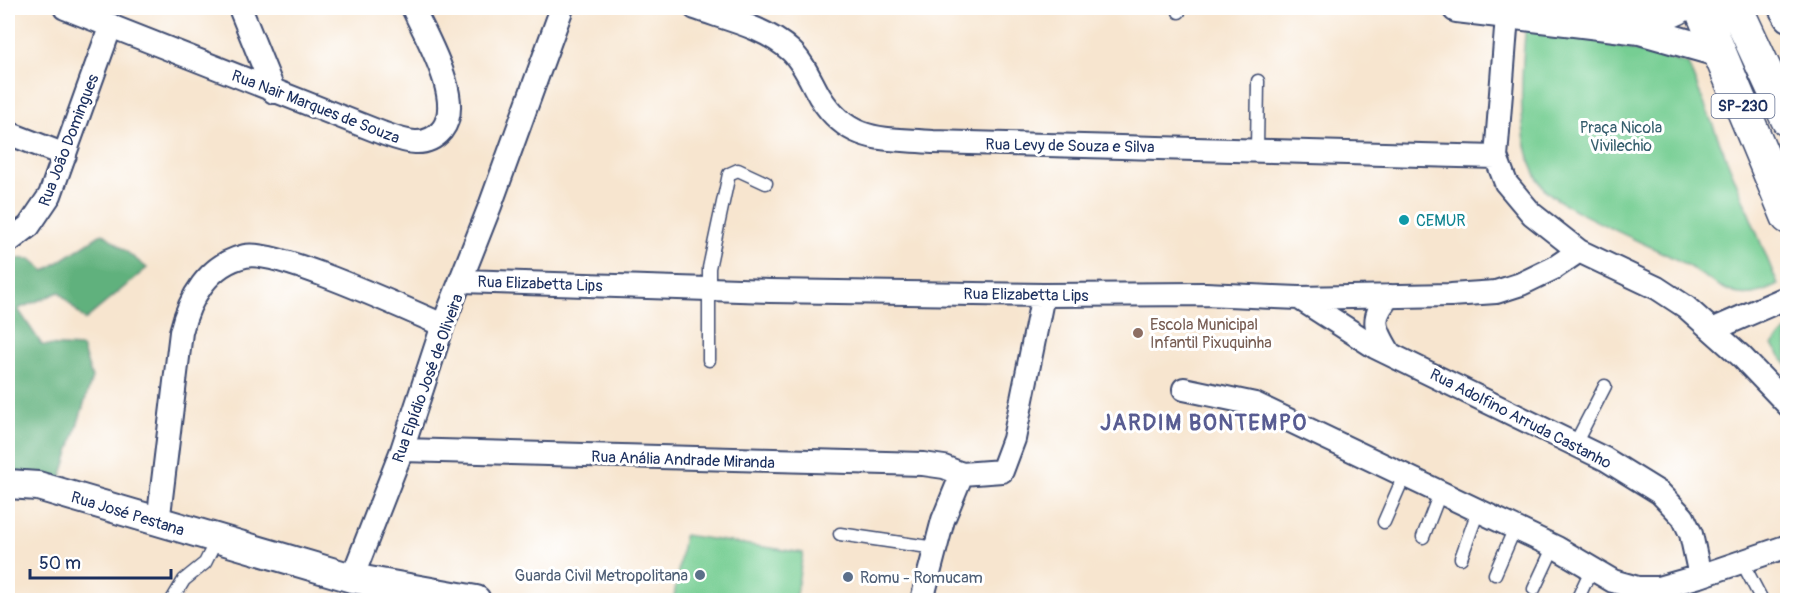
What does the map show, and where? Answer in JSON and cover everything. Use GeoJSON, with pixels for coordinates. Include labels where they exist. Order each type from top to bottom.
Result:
{"type":"FeatureCollection","features":[{"type":"Feature","properties":{"kind":"highway"},"geometry":{"type":"LineString","coordinates":[[1592,8],[1600,16],[1634,20],[1649,18],[1677,8]]}},
{"type":"Feature","properties":{"kind":"highway","name":"SP-230"},"geometry":{"type":"LineString","coordinates":[[1701,8],[1788,218]]}},
{"type":"Feature","properties":{"kind":"highway","name":"SP-230"},"geometry":{"type":"LineString","coordinates":[[1736,8],[1786,110]]}},
{"type":"Feature","properties":{"kind":"highway"},"geometry":{"type":"LineString","coordinates":[[1721,53],[1786,110],[1764,159]]}},
{"type":"Feature","properties":{"kind":"street","name":"Rua Nair Marques de Souza"},"geometry":{"type":"LineString","coordinates":[[65,8],[274,92],[405,141],[424,143],[435,137],[447,123],[449,116],[447,86],[413,8]]}},
{"type":"Feature","properties":{"kind":"street"},"geometry":{"type":"LineString","coordinates":[[240,8],[274,92]]}},
{"type":"Feature","properties":{"kind":"street","name":"Rua Elpídio José de Oliveira"},"geometry":{"type":"LineString","coordinates":[[352,578],[402,450],[443,325],[462,281],[562,8]]}},
{"type":"Feature","properties":{"kind":"street","name":"Rua Levy de Souza e Silva"},"geometry":{"type":"LineString","coordinates":[[695,8],[758,30],[779,41],[792,52],[827,107],[856,133],[933,142],[1496,157]]}},
{"type":"Feature","properties":{"kind":"street"},"geometry":{"type":"LineString","coordinates":[[1457,8],[1512,12],[1640,30],[1721,53]]}},
{"type":"Feature","properties":{"kind":"street"},"geometry":{"type":"LineString","coordinates":[[1640,30],[1679,19],[1690,8]]}},
{"type":"Feature","properties":{"kind":"street"},"geometry":{"type":"LineString","coordinates":[[1783,8],[1788,17]]}},
{"type":"Feature","properties":{"kind":"street"},"geometry":{"type":"LineString","coordinates":[[1512,12],[1496,157],[1506,183],[1552,231],[1579,251],[1657,288],[1712,330],[1788,405]]}},
{"type":"Feature","properties":{"kind":"street","name":"Rua João Domingues"},"geometry":{"type":"LineString","coordinates":[[8,242],[29,226],[50,195],[111,25]]}},
{"type":"Feature","properties":{"kind":"street"},"geometry":{"type":"LineString","coordinates":[[8,133],[65,155]]}},
{"type":"Feature","properties":{"kind":"street","name":"Rua Elizabetta Lips"},"geometry":{"type":"LineString","coordinates":[[462,281],[1043,295],[1205,294],[1299,298],[1390,296],[1496,292],[1531,280],[1579,251]]}},
{"type":"Feature","properties":{"kind":"street"},"geometry":{"type":"LineString","coordinates":[[158,523],[183,322],[186,311],[202,284],[216,271],[245,256],[279,259],[443,325]]}},
{"type":"Feature","properties":{"kind":"street","name":"Rua Anália Andrade Miranda"},"geometry":{"type":"LineString","coordinates":[[402,450],[913,464],[944,467],[962,474],[1002,471],[1014,439],[1043,295]]}},
{"type":"Feature","properties":{"kind":"street"},"geometry":{"type":"LineString","coordinates":[[1389,352],[1379,336],[1375,322],[1381,306],[1390,296]]}},
{"type":"Feature","properties":{"kind":"street"},"geometry":{"type":"LineString","coordinates":[[1712,330],[1788,297]]}},
{"type":"Feature","properties":{"kind":"street","name":"Rua Adolfino Arruda Castanho"},"geometry":{"type":"LineString","coordinates":[[1299,298],[1375,347],[1575,444],[1642,481],[1683,517],[1691,534],[1700,576]]}},
{"type":"Feature","properties":{"kind":"street"},"geometry":{"type":"LineString","coordinates":[[1184,389],[1256,404],[1554,546],[1613,581],[1638,588],[1658,588],[1788,546]]}},
{"type":"Feature","properties":{"kind":"street"},"geometry":{"type":"LineString","coordinates":[[922,600],[943,520],[962,474]]}},
{"type":"Feature","properties":{"kind":"street","name":"Rua José Pestana"},"geometry":{"type":"LineString","coordinates":[[8,484],[38,486],[381,588],[476,600]]}},
{"type":"Feature","properties":{"kind":"lane"},"geometry":{"type":"LineString","coordinates":[[1257,149],[1258,81]]}},
{"type":"Feature","properties":{"kind":"lane"},"geometry":{"type":"LineString","coordinates":[[710,360],[709,268],[729,174],[738,170],[766,183]]}},
{"type":"Feature","properties":{"kind":"lane"},"geometry":{"type":"LineString","coordinates":[[1575,444],[1605,386]]}},
{"type":"Feature","properties":{"kind":"lane"},"geometry":{"type":"LineString","coordinates":[[1384,522],[1404,476]]}},
{"type":"Feature","properties":{"kind":"lane"},"geometry":{"type":"LineString","coordinates":[[1423,537],[1440,493]]}},
{"type":"Feature","properties":{"kind":"lane"},"geometry":{"type":"LineString","coordinates":[[1461,558],[1478,511]]}},
{"type":"Feature","properties":{"kind":"lane"},"geometry":{"type":"LineString","coordinates":[[1495,574],[1515,528]]}},
{"type":"Feature","properties":{"kind":"lane"},"geometry":{"type":"LineString","coordinates":[[840,534],[935,548]]}},
{"type":"Feature","properties":{"kind":"lane"},"geometry":{"type":"LineString","coordinates":[[172,600],[184,580],[206,563],[217,539]]}},
{"type":"Feature","properties":{"kind":"lane"},"geometry":{"type":"LineString","coordinates":[[1534,589],[1554,546]]}},
{"type":"Feature","properties":{"kind":"lane"},"geometry":{"type":"LineString","coordinates":[[1742,562],[1762,600]]}},
{"type":"Feature","properties":{"kind":"lane"},"geometry":{"type":"LineString","coordinates":[[1577,600],[1592,568]]}},
{"type":"Feature","properties":{"kind":"green space","name":"Praça Nicola Vivilechio"},"geometry":{"type":"Polygon","coordinates":[[[1526,22],[1688,64],[1778,285],[1755,294],[1733,292],[1670,256],[1567,205],[1543,187],[1533,170],[1523,130],[1522,85],[1526,22]]]}},
{"type":"Feature","properties":{"kind":"green space"},"geometry":{"type":"Polygon","coordinates":[[[103,233],[147,268],[85,320],[59,292],[18,309],[42,345],[82,347],[92,378],[61,478],[8,475],[8,258],[31,259],[45,271],[103,233]]]}},
{"type":"Feature","properties":{"kind":"green space"},"geometry":{"type":"Polygon","coordinates":[[[1787,330],[1787,365],[1772,345],[1787,330]]]}},
{"type":"Feature","properties":{"kind":"green space"},"geometry":{"type":"Polygon","coordinates":[[[684,535],[803,553],[795,600],[696,600],[674,597],[684,535]]]}},
{"type":"Feature","properties":{"kind":"place","name":"CEMUR"},"geometry":{"type":"Point","coordinates":[1404,220]}},
{"type":"Feature","properties":{"kind":"place","name":"Escola Municipal Infantil Pixuquinha"},"geometry":{"type":"Point","coordinates":[1138,333]}},
{"type":"Feature","properties":{"kind":"place","name":"Guarda Civil Metropolitana"},"geometry":{"type":"Point","coordinates":[700,575]}},
{"type":"Feature","properties":{"kind":"place","name":"Romu - Romucam"},"geometry":{"type":"Point","coordinates":[848,577]}},
{"type":"Feature","properties":{"kind":"district","name":"JARDIM BONTEMPO"},"geometry":{"type":"Point","coordinates":[1204,422]}}]}
